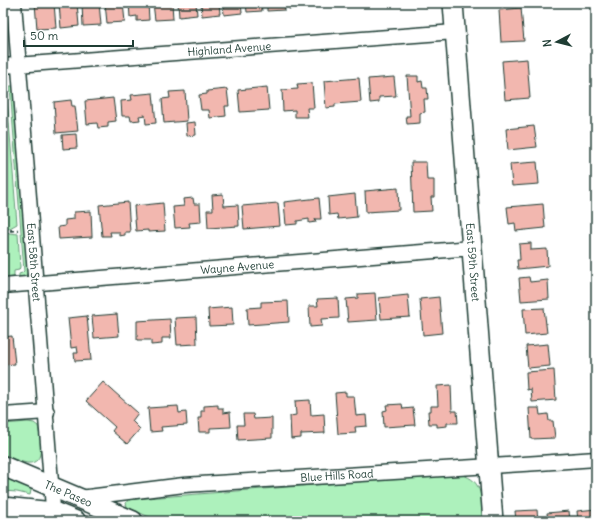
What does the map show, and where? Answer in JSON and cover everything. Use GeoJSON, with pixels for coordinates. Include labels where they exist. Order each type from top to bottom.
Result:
{"type":"FeatureCollection","features":[{"type":"Feature","properties":{"kind":"street","name":"East 58th Street"},"geometry":{"type":"LineString","coordinates":[[14,3],[54,516]]}},
{"type":"Feature","properties":{"kind":"street","name":"East 59th Street"},"geometry":{"type":"LineString","coordinates":[[453,3],[493,521]]}},
{"type":"Feature","properties":{"kind":"street","name":"Highland Avenue"},"geometry":{"type":"LineString","coordinates":[[3,66],[455,32]]}},
{"type":"Feature","properties":{"kind":"street","name":"Wayne Avenue"},"geometry":{"type":"LineString","coordinates":[[3,286],[472,248]]}},
{"type":"Feature","properties":{"kind":"street"},"geometry":{"type":"LineString","coordinates":[[3,415],[47,412]]}},
{"type":"Feature","properties":{"kind":"street","name":"Blue Hills Road"},"geometry":{"type":"LineString","coordinates":[[78,498],[184,485],[596,459]]}},
{"type":"Feature","properties":{"kind":"street","name":"The Paseo"},"geometry":{"type":"LineString","coordinates":[[3,466],[133,521]]}},
{"type":"Feature","properties":{"kind":"street","name":"The Paseo"},"geometry":{"type":"LineString","coordinates":[[3,507],[76,521]]}},
{"type":"Feature","properties":{"kind":"path"},"geometry":{"type":"LineString","coordinates":[[3,231],[19,230]]}},
{"type":"Feature","properties":{"kind":"green space"},"geometry":{"type":"Polygon","coordinates":[[[3,83],[6,83],[17,224],[8,229],[3,229],[3,83]]]}},
{"type":"Feature","properties":{"kind":"green space"},"geometry":{"type":"Polygon","coordinates":[[[10,86],[13,86],[28,271],[26,276],[19,277],[19,274],[24,271],[10,86]]]}},
{"type":"Feature","properties":{"kind":"green space"},"geometry":{"type":"Polygon","coordinates":[[[8,232],[18,234],[20,267],[19,270],[14,271],[14,277],[3,278],[3,233],[8,232]]]}},
{"type":"Feature","properties":{"kind":"green space"},"geometry":{"type":"Polygon","coordinates":[[[34,423],[38,426],[41,449],[37,460],[27,463],[18,461],[3,454],[3,424],[34,423]]]}},
{"type":"Feature","properties":{"kind":"green space"},"geometry":{"type":"Polygon","coordinates":[[[456,474],[472,479],[476,484],[481,497],[483,521],[158,521],[127,507],[126,503],[128,500],[134,499],[456,474]]]}},
{"type":"Feature","properties":{"kind":"green space"},"geometry":{"type":"Polygon","coordinates":[[[3,475],[32,486],[30,495],[3,491],[3,475]]]}},
{"type":"Feature","properties":{"kind":"building"},"geometry":{"type":"Polygon","coordinates":[[[35,3],[54,3],[56,28],[37,29],[35,3]]]}},
{"type":"Feature","properties":{"kind":"building"},"geometry":{"type":"Polygon","coordinates":[[[59,3],[77,3],[79,26],[61,28],[59,3]]]}},
{"type":"Feature","properties":{"kind":"building"},"geometry":{"type":"Polygon","coordinates":[[[82,3],[99,3],[101,25],[83,26],[82,3]]]}},
{"type":"Feature","properties":{"kind":"building"},"geometry":{"type":"Polygon","coordinates":[[[105,3],[123,3],[125,22],[107,23],[105,3]]]}},
{"type":"Feature","properties":{"kind":"building"},"geometry":{"type":"Polygon","coordinates":[[[129,3],[148,3],[149,20],[137,21],[137,16],[130,17],[129,3]]]}},
{"type":"Feature","properties":{"kind":"building"},"geometry":{"type":"Polygon","coordinates":[[[153,3],[172,3],[173,19],[155,20],[153,3]]]}},
{"type":"Feature","properties":{"kind":"building"},"geometry":{"type":"Polygon","coordinates":[[[178,3],[196,3],[197,15],[179,17],[178,3]]]}},
{"type":"Feature","properties":{"kind":"building"},"geometry":{"type":"Polygon","coordinates":[[[201,3],[219,3],[220,14],[202,16],[201,3]]]}},
{"type":"Feature","properties":{"kind":"building"},"geometry":{"type":"Polygon","coordinates":[[[223,3],[241,3],[242,13],[224,15],[223,3]]]}},
{"type":"Feature","properties":{"kind":"building"},"geometry":{"type":"Polygon","coordinates":[[[246,3],[261,3],[262,11],[247,12],[246,3]]]}},
{"type":"Feature","properties":{"kind":"building"},"geometry":{"type":"Polygon","coordinates":[[[267,3],[284,3],[285,10],[267,11],[267,3]]]}},
{"type":"Feature","properties":{"kind":"building"},"geometry":{"type":"Polygon","coordinates":[[[288,3],[306,3],[307,7],[289,9],[288,3]]]}},
{"type":"Feature","properties":{"kind":"building"},"geometry":{"type":"Polygon","coordinates":[[[310,3],[330,3],[330,5],[310,7],[310,3]]]}},
{"type":"Feature","properties":{"kind":"building"},"geometry":{"type":"Polygon","coordinates":[[[333,3],[351,3],[351,4],[333,6],[333,3]]]}},
{"type":"Feature","properties":{"kind":"building"},"geometry":{"type":"Polygon","coordinates":[[[356,3],[375,3],[356,5],[356,3]]]}},
{"type":"Feature","properties":{"kind":"building"},"geometry":{"type":"Polygon","coordinates":[[[521,8],[524,41],[501,42],[499,10],[521,8]]]}},
{"type":"Feature","properties":{"kind":"building"},"geometry":{"type":"Polygon","coordinates":[[[527,59],[530,98],[505,100],[502,61],[527,59]]]}},
{"type":"Feature","properties":{"kind":"building"},"geometry":{"type":"Polygon","coordinates":[[[407,76],[418,76],[418,82],[422,81],[423,88],[427,88],[428,99],[424,99],[425,112],[420,113],[420,123],[407,124],[406,116],[410,116],[407,76]]]}},
{"type":"Feature","properties":{"kind":"building"},"geometry":{"type":"Polygon","coordinates":[[[394,77],[396,96],[379,97],[379,102],[370,103],[368,79],[394,77]]]}},
{"type":"Feature","properties":{"kind":"building"},"geometry":{"type":"Polygon","coordinates":[[[359,78],[361,102],[335,104],[335,107],[326,108],[324,81],[359,78]]]}},
{"type":"Feature","properties":{"kind":"building"},"geometry":{"type":"Polygon","coordinates":[[[312,83],[314,108],[307,108],[308,117],[295,117],[295,110],[283,111],[282,90],[298,89],[297,84],[312,83]]]}},
{"type":"Feature","properties":{"kind":"building"},"geometry":{"type":"Polygon","coordinates":[[[267,87],[269,110],[240,112],[238,90],[267,87]]]}},
{"type":"Feature","properties":{"kind":"building"},"geometry":{"type":"Polygon","coordinates":[[[227,89],[229,106],[225,106],[226,116],[210,118],[209,110],[201,110],[199,95],[207,94],[207,91],[227,89]]]}},
{"type":"Feature","properties":{"kind":"building"},"geometry":{"type":"Polygon","coordinates":[[[185,91],[187,121],[164,123],[162,99],[170,98],[169,92],[185,91]]]}},
{"type":"Feature","properties":{"kind":"building"},"geometry":{"type":"Polygon","coordinates":[[[153,93],[156,123],[146,124],[145,115],[139,116],[140,120],[131,121],[130,116],[122,116],[121,101],[132,100],[131,95],[153,93]]]}},
{"type":"Feature","properties":{"kind":"building"},"geometry":{"type":"Polygon","coordinates":[[[113,98],[116,121],[108,122],[108,127],[98,128],[97,123],[87,124],[85,101],[113,98]]]}},
{"type":"Feature","properties":{"kind":"building"},"geometry":{"type":"Polygon","coordinates":[[[71,100],[72,106],[75,106],[78,131],[56,133],[54,102],[71,100]]]}},
{"type":"Feature","properties":{"kind":"building"},"geometry":{"type":"Polygon","coordinates":[[[195,122],[196,135],[187,136],[186,123],[195,122]]]}},
{"type":"Feature","properties":{"kind":"building"},"geometry":{"type":"Polygon","coordinates":[[[534,126],[537,147],[508,150],[506,129],[534,126]]]}},
{"type":"Feature","properties":{"kind":"building"},"geometry":{"type":"Polygon","coordinates":[[[76,134],[77,148],[63,149],[62,135],[76,134]]]}},
{"type":"Feature","properties":{"kind":"building"},"geometry":{"type":"Polygon","coordinates":[[[411,162],[426,162],[427,180],[434,180],[434,197],[431,197],[432,211],[413,212],[411,162]]]}},
{"type":"Feature","properties":{"kind":"building"},"geometry":{"type":"Polygon","coordinates":[[[537,162],[539,184],[512,186],[510,164],[537,162]]]}},
{"type":"Feature","properties":{"kind":"building"},"geometry":{"type":"Polygon","coordinates":[[[398,188],[399,210],[366,212],[365,191],[398,188]]]}},
{"type":"Feature","properties":{"kind":"building"},"geometry":{"type":"Polygon","coordinates":[[[223,194],[224,206],[238,205],[239,226],[208,228],[207,210],[213,210],[212,195],[223,194]]]}},
{"type":"Feature","properties":{"kind":"building"},"geometry":{"type":"Polygon","coordinates":[[[355,194],[357,217],[338,219],[337,214],[329,215],[328,197],[355,194]]]}},
{"type":"Feature","properties":{"kind":"building"},"geometry":{"type":"Polygon","coordinates":[[[193,198],[194,204],[200,204],[201,222],[189,223],[190,227],[175,228],[173,207],[184,206],[183,199],[193,198]]]}},
{"type":"Feature","properties":{"kind":"building"},"geometry":{"type":"Polygon","coordinates":[[[319,198],[321,219],[315,219],[316,222],[309,223],[309,219],[297,221],[297,224],[286,225],[284,202],[319,198]]]}},
{"type":"Feature","properties":{"kind":"building"},"geometry":{"type":"Polygon","coordinates":[[[128,202],[130,232],[125,232],[125,235],[119,236],[119,232],[110,232],[111,236],[102,236],[99,205],[128,202]]]}},
{"type":"Feature","properties":{"kind":"building"},"geometry":{"type":"Polygon","coordinates":[[[163,203],[165,231],[136,231],[134,206],[163,203]]]}},
{"type":"Feature","properties":{"kind":"building"},"geometry":{"type":"Polygon","coordinates":[[[278,203],[280,226],[244,229],[242,206],[278,203]]]}},
{"type":"Feature","properties":{"kind":"building"},"geometry":{"type":"Polygon","coordinates":[[[543,204],[545,228],[516,231],[515,223],[509,224],[507,207],[543,204]]]}},
{"type":"Feature","properties":{"kind":"building"},"geometry":{"type":"Polygon","coordinates":[[[91,211],[92,237],[59,239],[58,227],[65,226],[65,220],[74,219],[74,212],[91,211]]]}},
{"type":"Feature","properties":{"kind":"building"},"geometry":{"type":"Polygon","coordinates":[[[531,243],[531,250],[547,249],[548,266],[518,269],[517,260],[520,260],[519,244],[531,243]]]}},
{"type":"Feature","properties":{"kind":"building"},"geometry":{"type":"Polygon","coordinates":[[[529,277],[530,282],[548,280],[549,299],[521,301],[519,278],[529,277]]]}},
{"type":"Feature","properties":{"kind":"building"},"geometry":{"type":"Polygon","coordinates":[[[375,293],[377,320],[348,322],[346,299],[358,298],[358,294],[375,293]]]}},
{"type":"Feature","properties":{"kind":"building"},"geometry":{"type":"Polygon","coordinates":[[[408,295],[410,317],[381,319],[379,298],[408,295]]]}},
{"type":"Feature","properties":{"kind":"building"},"geometry":{"type":"Polygon","coordinates":[[[439,297],[442,333],[423,335],[420,299],[439,297]]]}},
{"type":"Feature","properties":{"kind":"building"},"geometry":{"type":"Polygon","coordinates":[[[338,298],[339,318],[321,319],[322,326],[310,327],[309,306],[318,306],[317,299],[338,298]]]}},
{"type":"Feature","properties":{"kind":"building"},"geometry":{"type":"Polygon","coordinates":[[[288,301],[289,322],[248,325],[247,308],[261,307],[261,302],[288,301]]]}},
{"type":"Feature","properties":{"kind":"building"},"geometry":{"type":"Polygon","coordinates":[[[232,307],[233,325],[209,326],[208,309],[232,307]]]}},
{"type":"Feature","properties":{"kind":"building"},"geometry":{"type":"Polygon","coordinates":[[[544,308],[547,333],[525,335],[523,309],[544,308]]]}},
{"type":"Feature","properties":{"kind":"building"},"geometry":{"type":"Polygon","coordinates":[[[117,314],[119,336],[94,338],[92,316],[117,314]]]}},
{"type":"Feature","properties":{"kind":"building"},"geometry":{"type":"Polygon","coordinates":[[[87,316],[91,360],[75,361],[74,353],[78,353],[77,347],[71,348],[68,318],[87,316]]]}},
{"type":"Feature","properties":{"kind":"building"},"geometry":{"type":"Polygon","coordinates":[[[196,317],[197,344],[177,345],[175,318],[196,317]]]}},
{"type":"Feature","properties":{"kind":"building"},"geometry":{"type":"Polygon","coordinates":[[[170,319],[171,338],[162,338],[162,344],[151,345],[151,340],[137,340],[137,321],[170,319]]]}},
{"type":"Feature","properties":{"kind":"building"},"geometry":{"type":"Polygon","coordinates":[[[12,336],[15,364],[3,365],[3,337],[12,336]]]}},
{"type":"Feature","properties":{"kind":"building"},"geometry":{"type":"Polygon","coordinates":[[[548,344],[550,366],[528,368],[526,346],[548,344]]]}},
{"type":"Feature","properties":{"kind":"building"},"geometry":{"type":"Polygon","coordinates":[[[554,370],[556,400],[532,402],[531,389],[527,390],[526,372],[554,370]]]}},
{"type":"Feature","properties":{"kind":"building"},"geometry":{"type":"Polygon","coordinates":[[[103,382],[138,413],[132,421],[140,429],[127,444],[112,431],[115,427],[86,401],[103,382]]]}},
{"type":"Feature","properties":{"kind":"building"},"geometry":{"type":"Polygon","coordinates":[[[451,385],[452,411],[457,411],[458,423],[447,423],[447,426],[437,427],[437,424],[429,424],[428,411],[431,411],[431,406],[438,406],[437,386],[451,385]]]}},
{"type":"Feature","properties":{"kind":"building"},"geometry":{"type":"Polygon","coordinates":[[[346,392],[346,396],[354,396],[356,416],[366,415],[367,426],[355,427],[356,433],[338,434],[335,393],[346,392]]]}},
{"type":"Feature","properties":{"kind":"building"},"geometry":{"type":"Polygon","coordinates":[[[310,400],[311,415],[324,414],[325,433],[301,434],[301,438],[291,439],[290,416],[296,415],[295,401],[310,400]]]}},
{"type":"Feature","properties":{"kind":"building"},"geometry":{"type":"Polygon","coordinates":[[[402,404],[403,409],[413,408],[415,425],[384,427],[383,411],[387,410],[386,405],[402,404]]]}},
{"type":"Feature","properties":{"kind":"building"},"geometry":{"type":"Polygon","coordinates":[[[218,405],[218,408],[223,408],[223,413],[230,412],[231,427],[210,428],[210,432],[199,432],[198,418],[201,418],[201,411],[204,411],[204,406],[218,405]]]}},
{"type":"Feature","properties":{"kind":"building"},"geometry":{"type":"Polygon","coordinates":[[[178,406],[179,413],[186,412],[187,425],[161,427],[162,431],[150,432],[148,408],[178,406]]]}},
{"type":"Feature","properties":{"kind":"building"},"geometry":{"type":"Polygon","coordinates":[[[529,408],[539,408],[540,415],[548,414],[549,421],[553,421],[555,438],[531,439],[529,408]]]}},
{"type":"Feature","properties":{"kind":"building"},"geometry":{"type":"Polygon","coordinates":[[[243,414],[253,414],[254,419],[272,418],[272,438],[238,440],[237,425],[244,425],[243,414]]]}},
{"type":"Feature","properties":{"kind":"building"},"geometry":{"type":"Polygon","coordinates":[[[596,509],[596,521],[578,521],[577,511],[596,509]]]}},
{"type":"Feature","properties":{"kind":"building"},"geometry":{"type":"Polygon","coordinates":[[[537,510],[538,521],[516,521],[515,511],[537,510]]]}},
{"type":"Feature","properties":{"kind":"building"},"geometry":{"type":"Polygon","coordinates":[[[569,511],[570,521],[548,521],[547,513],[569,511]]]}}]}
